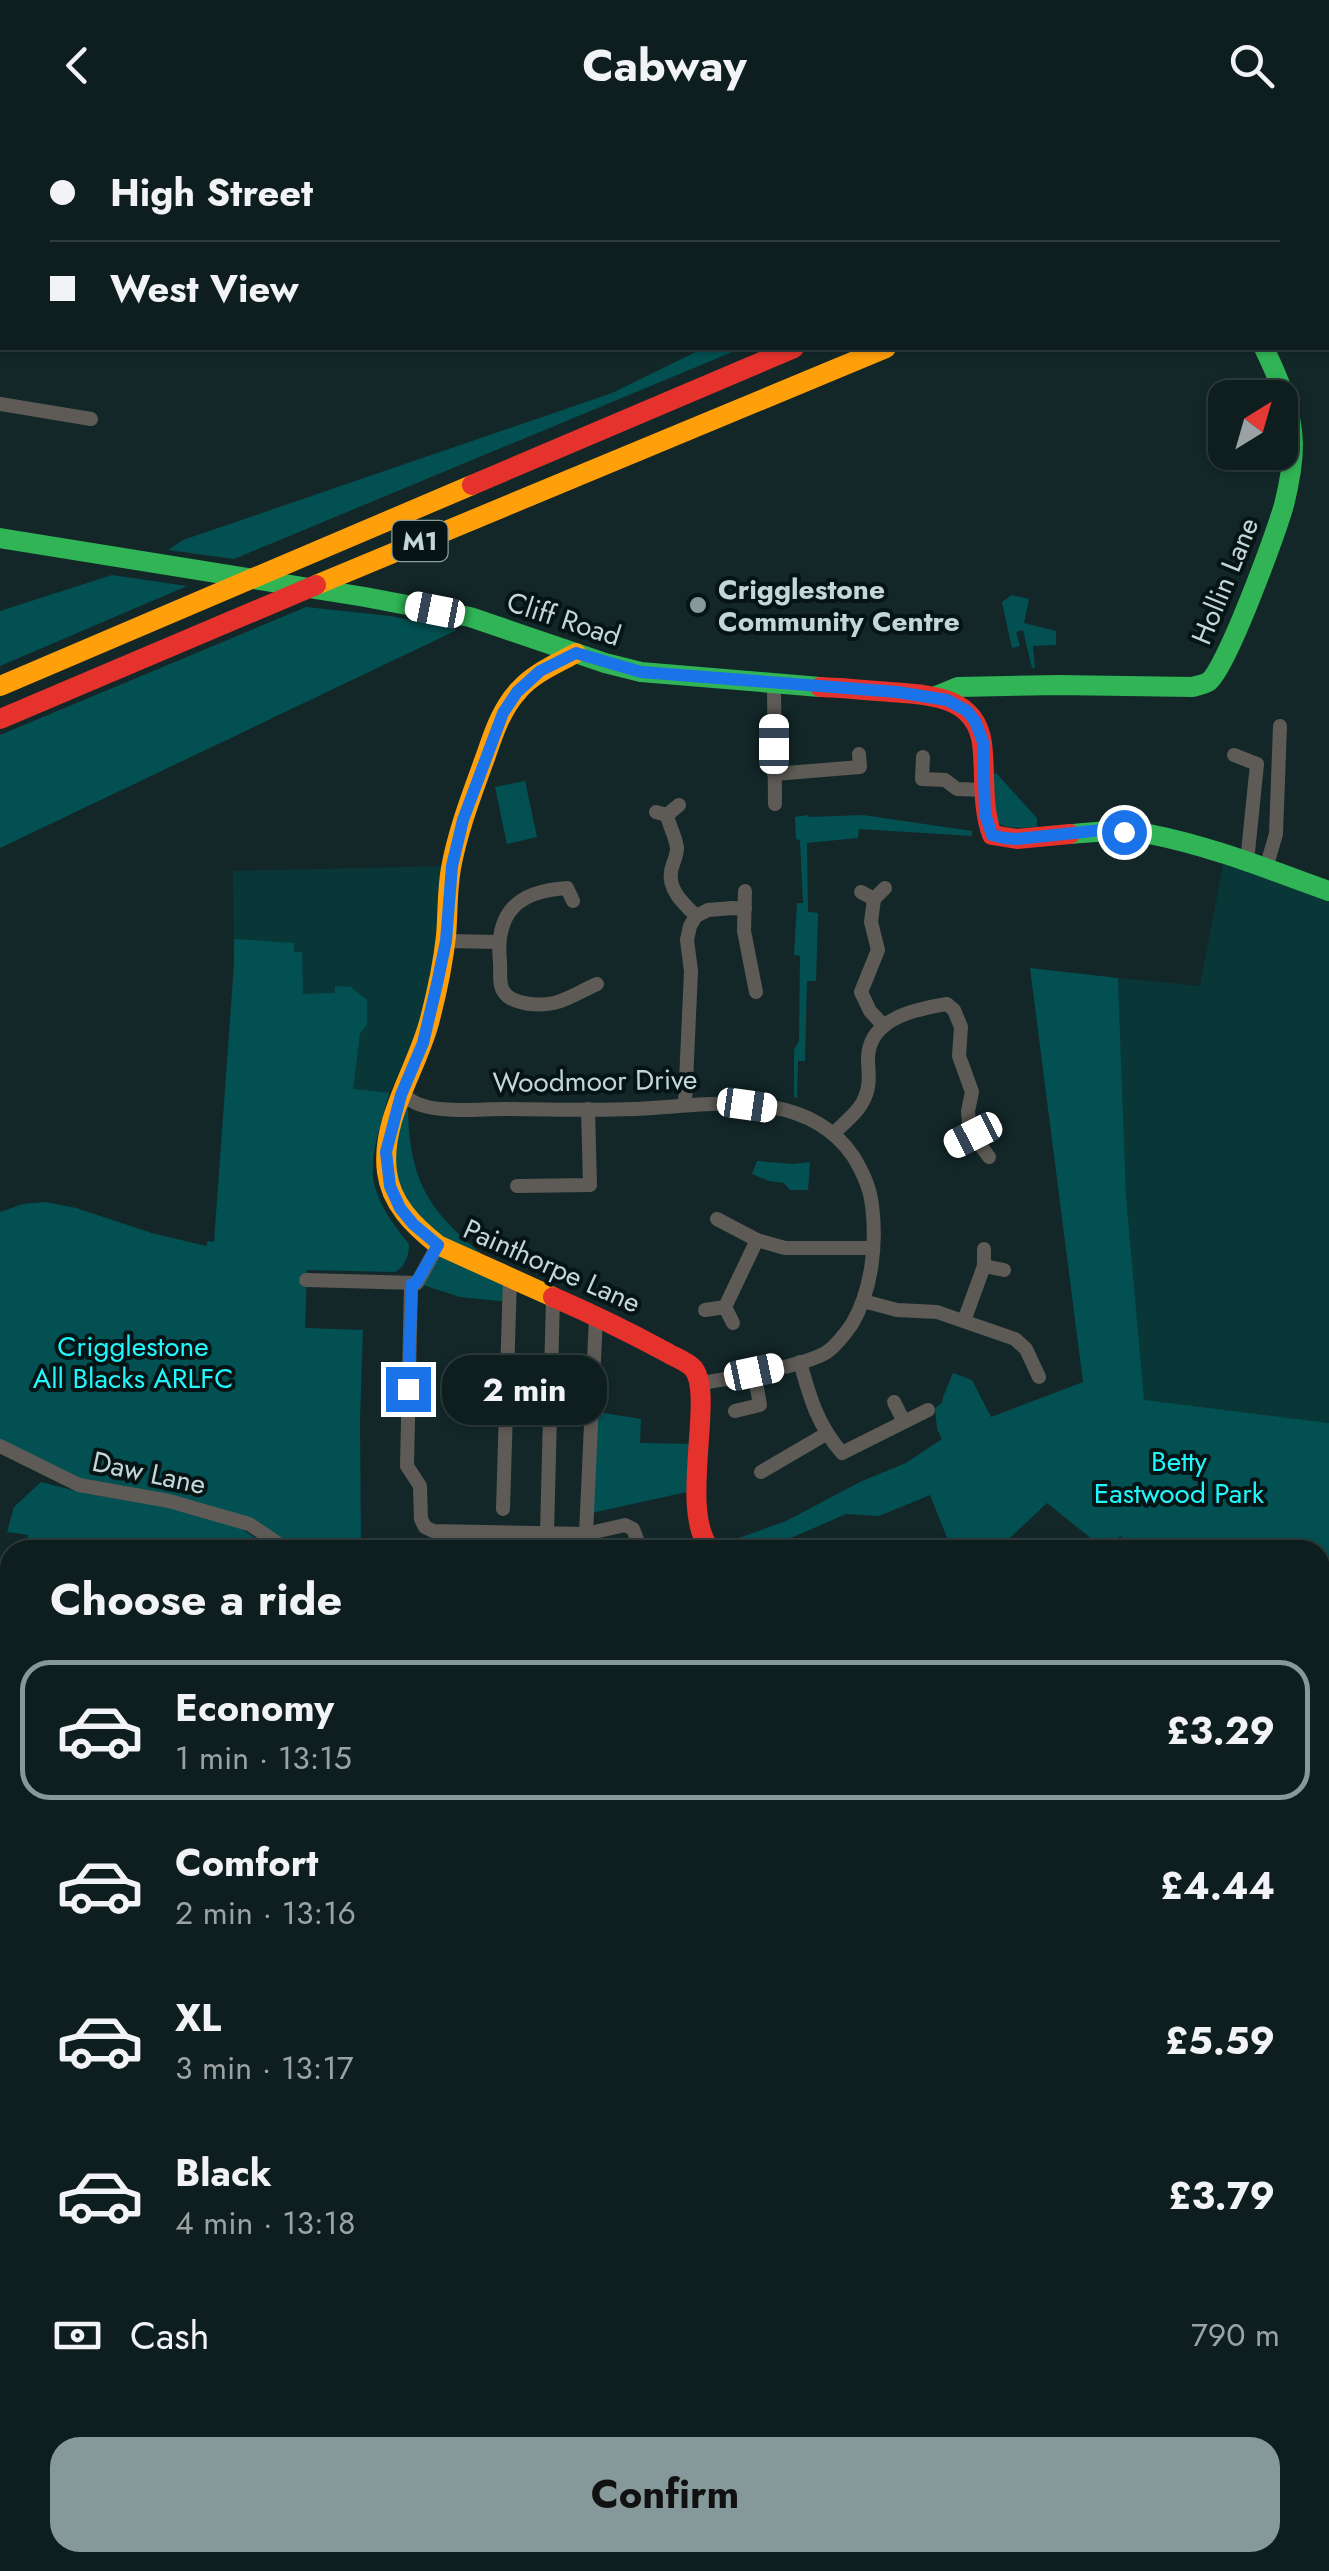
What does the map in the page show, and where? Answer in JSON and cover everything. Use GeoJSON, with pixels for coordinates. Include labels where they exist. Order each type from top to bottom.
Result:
{"type":"FeatureCollection","features":[{"type":"Feature","properties":{"kind":"main road","name":"M1"},"geometry":{"type":"LineString","coordinates":[[0,686],[789,350]]}},
{"type":"Feature","properties":{"kind":"main road","name":"M1"},"geometry":{"type":"LineString","coordinates":[[0,719],[881,350]]}},
{"type":"Feature","properties":{"kind":"main road","name":"Hollin Lane"},"geometry":{"type":"LineString","coordinates":[[936,696],[958,686],[1192,687],[1210,682],[1221,666],[1253,588],[1292,479],[1292,417],[1265,350]]}},
{"type":"Feature","properties":{"kind":"main road","name":"Cliff Road"},"geometry":{"type":"LineString","coordinates":[[0,538],[470,617],[641,672],[936,696]]}},
{"type":"Feature","properties":{"kind":"main road","name":"Painthorpe Lane"},"geometry":{"type":"LineString","coordinates":[[576,653],[540,671],[517,692],[503,713],[463,820],[450,876],[446,941],[423,1043],[401,1095],[386,1152],[390,1186],[406,1216],[438,1245],[641,1337],[692,1367],[702,1384]]}},
{"type":"Feature","properties":{"kind":"main road"},"geometry":{"type":"LineString","coordinates":[[936,696],[958,704],[975,721],[983,742],[988,826],[992,835],[1004,838],[1102,830],[1146,833],[1329,891]]}},
{"type":"Feature","properties":{"kind":"main road"},"geometry":{"type":"LineString","coordinates":[[702,1384],[696,1490],[702,1540]]}},
{"type":"Feature","properties":{"kind":"street"},"geometry":{"type":"LineString","coordinates":[[0,404],[92,419]]}},
{"type":"Feature","properties":{"kind":"street"},"geometry":{"type":"LineString","coordinates":[[774,684],[775,804]]}},
{"type":"Feature","properties":{"kind":"street"},"geometry":{"type":"LineString","coordinates":[[1256,865],[1276,834],[1280,726]]}},
{"type":"Feature","properties":{"kind":"street"},"geometry":{"type":"LineString","coordinates":[[774,774],[860,768],[859,754]]}},
{"type":"Feature","properties":{"kind":"street"},"geometry":{"type":"LineString","coordinates":[[1234,755],[1257,764],[1256,865]]}},
{"type":"Feature","properties":{"kind":"street"},"geometry":{"type":"LineString","coordinates":[[923,757],[917,784],[945,780],[957,789],[985,790]]}},
{"type":"Feature","properties":{"kind":"street"},"geometry":{"type":"LineString","coordinates":[[667,811],[677,846],[671,880],[678,897],[696,916]]}},
{"type":"Feature","properties":{"kind":"street"},"geometry":{"type":"LineString","coordinates":[[574,902],[567,888],[538,892],[526,896],[506,916],[498,942],[500,984],[513,1002],[557,1003],[579,1000],[597,984]]}},
{"type":"Feature","properties":{"kind":"street"},"geometry":{"type":"LineString","coordinates":[[745,890],[744,931],[756,992]]}},
{"type":"Feature","properties":{"kind":"street"},"geometry":{"type":"LineString","coordinates":[[873,893],[872,922],[878,950],[861,992],[870,1011],[884,1026]]}},
{"type":"Feature","properties":{"kind":"street"},"geometry":{"type":"LineString","coordinates":[[685,1104],[690,926],[696,916],[708,910],[744,909]]}},
{"type":"Feature","properties":{"kind":"street"},"geometry":{"type":"LineString","coordinates":[[446,941],[498,942]]}},
{"type":"Feature","properties":{"kind":"street"},"geometry":{"type":"LineString","coordinates":[[834,1133],[865,1099],[868,1052],[884,1026],[897,1016],[947,1004],[961,1026],[959,1056],[972,1092],[968,1123],[989,1157]]}},
{"type":"Feature","properties":{"kind":"street","name":"Woodmoor Drive"},"geometry":{"type":"LineString","coordinates":[[401,1095],[422,1106],[457,1110],[747,1105],[798,1112],[834,1133],[861,1168],[874,1214],[873,1248],[856,1317],[825,1353],[702,1384]]}},
{"type":"Feature","properties":{"kind":"street"},"geometry":{"type":"LineString","coordinates":[[516,1186],[590,1185],[588,1109]]}},
{"type":"Feature","properties":{"kind":"street"},"geometry":{"type":"LineString","coordinates":[[955,1144],[973,1135]]}},
{"type":"Feature","properties":{"kind":"street"},"geometry":{"type":"LineString","coordinates":[[716,1218],[757,1240],[785,1248],[873,1248]]}},
{"type":"Feature","properties":{"kind":"street"},"geometry":{"type":"LineString","coordinates":[[725,1307],[757,1240]]}},
{"type":"Feature","properties":{"kind":"street"},"geometry":{"type":"LineString","coordinates":[[306,1280],[416,1283],[438,1245]]}},
{"type":"Feature","properties":{"kind":"street"},"geometry":{"type":"LineString","coordinates":[[964,1321],[984,1266],[984,1249]]}},
{"type":"Feature","properties":{"kind":"street"},"geometry":{"type":"LineString","coordinates":[[984,1266],[1004,1270]]}},
{"type":"Feature","properties":{"kind":"street"},"geometry":{"type":"LineString","coordinates":[[484,1496],[503,1503],[510,1277]]}},
{"type":"Feature","properties":{"kind":"street"},"geometry":{"type":"LineString","coordinates":[[412,1284],[408,1466],[420,1486],[426,1527],[434,1531],[586,1534],[625,1525],[633,1529],[637,1540]]}},
{"type":"Feature","properties":{"kind":"street"},"geometry":{"type":"LineString","coordinates":[[546,1533],[553,1298]]}},
{"type":"Feature","properties":{"kind":"street"},"geometry":{"type":"LineString","coordinates":[[863,1301],[897,1310],[936,1312],[1015,1339],[1034,1351],[1038,1377]]}},
{"type":"Feature","properties":{"kind":"street"},"geometry":{"type":"LineString","coordinates":[[705,1310],[725,1307]]}},
{"type":"Feature","properties":{"kind":"street"},"geometry":{"type":"LineString","coordinates":[[725,1307],[733,1324]]}},
{"type":"Feature","properties":{"kind":"street"},"geometry":{"type":"LineString","coordinates":[[586,1534],[596,1316]]}},
{"type":"Feature","properties":{"kind":"street"},"geometry":{"type":"LineString","coordinates":[[800,1362],[811,1404],[826,1434],[842,1453],[928,1410]]}},
{"type":"Feature","properties":{"kind":"street"},"geometry":{"type":"LineString","coordinates":[[735,1411],[760,1405],[754,1372]]}},
{"type":"Feature","properties":{"kind":"street"},"geometry":{"type":"LineString","coordinates":[[894,1402],[904,1422]]}},
{"type":"Feature","properties":{"kind":"street"},"geometry":{"type":"LineString","coordinates":[[768,1463],[826,1434]]}},
{"type":"Feature","properties":{"kind":"street","name":"Daw Lane"},"geometry":{"type":"LineString","coordinates":[[0,1446],[79,1485],[168,1501],[249,1524],[273,1540]]}},
{"type":"Feature","properties":{"kind":"shaded area"},"geometry":{"type":"Polygon","coordinates":[[[1225,854],[1329,891],[1329,1423],[1143,1401],[1126,1196],[1118,978],[1200,986],[1225,854]]]}},
{"type":"Feature","properties":{"kind":"shaded area"},"geometry":{"type":"Polygon","coordinates":[[[447,866],[436,962],[417,1034],[389,1093],[373,1154],[373,1184],[389,1219],[409,1244],[407,1259],[395,1272],[234,964],[233,871],[447,866]]]}},
{"type":"Feature","properties":{"kind":"green space"},"geometry":{"type":"Polygon","coordinates":[[[700,350],[737,350],[234,559],[168,550],[183,540],[612,393],[700,350]]]}},
{"type":"Feature","properties":{"kind":"green space"},"geometry":{"type":"Polygon","coordinates":[[[112,575],[187,586],[0,666],[0,611],[112,575]]]}},
{"type":"Feature","properties":{"kind":"green space"},"geometry":{"type":"Polygon","coordinates":[[[1012,595],[1029,599],[1024,623],[1056,631],[1056,645],[1033,646],[1035,668],[1023,630],[1016,632],[1020,646],[1012,648],[1002,602],[1012,595]]]}},
{"type":"Feature","properties":{"kind":"green space"},"geometry":{"type":"Polygon","coordinates":[[[306,607],[390,616],[457,630],[0,848],[0,735],[306,607]]]}},
{"type":"Feature","properties":{"kind":"green space"},"geometry":{"type":"Polygon","coordinates":[[[993,773],[1037,818],[1037,827],[1008,827],[995,819],[993,773]]]}},
{"type":"Feature","properties":{"kind":"green space"},"geometry":{"type":"Polygon","coordinates":[[[525,781],[537,837],[507,844],[495,787],[525,781]]]}},
{"type":"Feature","properties":{"kind":"green space"},"geometry":{"type":"Polygon","coordinates":[[[863,815],[972,831],[972,836],[859,829],[858,838],[807,843],[808,912],[818,913],[816,981],[807,981],[805,1061],[798,1061],[797,1098],[794,1050],[799,1041],[800,956],[794,955],[797,903],[803,903],[795,817],[863,815]]]}},
{"type":"Feature","properties":{"kind":"green space","name":"Crigglestone All Blacks ARLFC"},"geometry":{"type":"Polygon","coordinates":[[[234,939],[294,943],[294,952],[302,952],[303,994],[335,993],[335,986],[351,987],[367,1000],[367,1025],[360,1033],[353,1089],[389,1093],[373,1172],[382,1204],[409,1244],[406,1260],[395,1272],[307,1270],[305,1328],[363,1330],[361,1540],[273,1540],[249,1524],[98,1489],[0,1446],[0,1212],[45,1202],[206,1246],[208,1241],[214,1242],[234,939]]]}},
{"type":"Feature","properties":{"kind":"green space","name":"Betty Eastwood Park"},"geometry":{"type":"Polygon","coordinates":[[[1030,968],[1118,978],[1126,1196],[1144,1400],[1329,1423],[1329,1540],[1123,1540],[1121,1536],[1115,1540],[1093,1540],[1047,1503],[1009,1540],[948,1540],[930,1495],[879,1516],[846,1514],[783,1540],[733,1540],[786,1521],[906,1463],[942,1439],[935,1408],[942,1403],[953,1373],[972,1380],[991,1417],[1083,1382],[1030,968]]]}},
{"type":"Feature","properties":{"kind":"green space"},"geometry":{"type":"Polygon","coordinates":[[[408,1098],[413,1159],[421,1182],[446,1221],[510,1277],[509,1302],[460,1297],[417,1283],[438,1245],[413,1224],[386,1152],[408,1098]]]}},
{"type":"Feature","properties":{"kind":"green space"},"geometry":{"type":"Polygon","coordinates":[[[757,1161],[810,1162],[808,1190],[790,1190],[784,1183],[752,1174],[757,1161]]]}},
{"type":"Feature","properties":{"kind":"green space"},"geometry":{"type":"Polygon","coordinates":[[[592,1411],[641,1419],[640,1443],[697,1444],[696,1490],[587,1514],[592,1411]]]}},
{"type":"Feature","properties":{"kind":"green space"},"geometry":{"type":"Polygon","coordinates":[[[41,1482],[182,1510],[241,1528],[258,1540],[27,1540],[28,1535],[7,1532],[14,1507],[41,1482]]]}},
{"type":"Feature","properties":{"kind":"traffic: fast"},"geometry":{"type":"LineString","coordinates":[[936,696],[958,687],[1193,687],[1208,682],[1226,654],[1250,600],[1284,505],[1290,474],[1290,419],[1265,350]]}},
{"type":"Feature","properties":{"kind":"traffic: fast"},"geometry":{"type":"LineString","coordinates":[[0,538],[470,617],[641,672],[820,687]]}},
{"type":"Feature","properties":{"kind":"traffic: fast"},"geometry":{"type":"LineString","coordinates":[[1070,834],[1110,831],[1172,839],[1329,891]]}},
{"type":"Feature","properties":{"kind":"traffic: slow"},"geometry":{"type":"LineString","coordinates":[[316,585],[881,350]]}},
{"type":"Feature","properties":{"kind":"traffic: slow"},"geometry":{"type":"LineString","coordinates":[[0,686],[472,485]]}},
{"type":"Feature","properties":{"kind":"traffic: slow"},"geometry":{"type":"LineString","coordinates":[[553,1297],[429,1238],[412,1222],[393,1194],[386,1152],[394,1113],[430,1019],[443,957],[454,854],[495,731],[507,705],[525,684],[576,653]]}},
{"type":"Feature","properties":{"kind":"traffic: jam"},"geometry":{"type":"LineString","coordinates":[[472,485],[789,350]]}},
{"type":"Feature","properties":{"kind":"traffic: jam"},"geometry":{"type":"LineString","coordinates":[[0,719],[316,585]]}},
{"type":"Feature","properties":{"kind":"traffic: jam"},"geometry":{"type":"LineString","coordinates":[[820,687],[919,694],[960,707],[978,727],[992,835],[1017,839],[1070,834]]}},
{"type":"Feature","properties":{"kind":"traffic: jam"},"geometry":{"type":"LineString","coordinates":[[553,1297],[693,1368],[701,1402],[697,1509],[705,1540]]}},
{"type":"Feature","properties":{"kind":"place","name":"Crigglestone Community Centre"},"geometry":{"type":"Point","coordinates":[698,605]}},
{"type":"Feature","properties":{"kind":"route"},"geometry":{"type":"LineString","coordinates":[[408,1389],[412,1284],[438,1245],[400,1208],[390,1186],[386,1152],[401,1095],[423,1043],[446,941],[450,876],[463,820],[503,713],[517,692],[540,671],[576,653],[641,672],[936,696],[958,704],[975,721],[983,742],[985,814],[992,835],[1017,839],[1102,830],[1124,832]]}}]}
